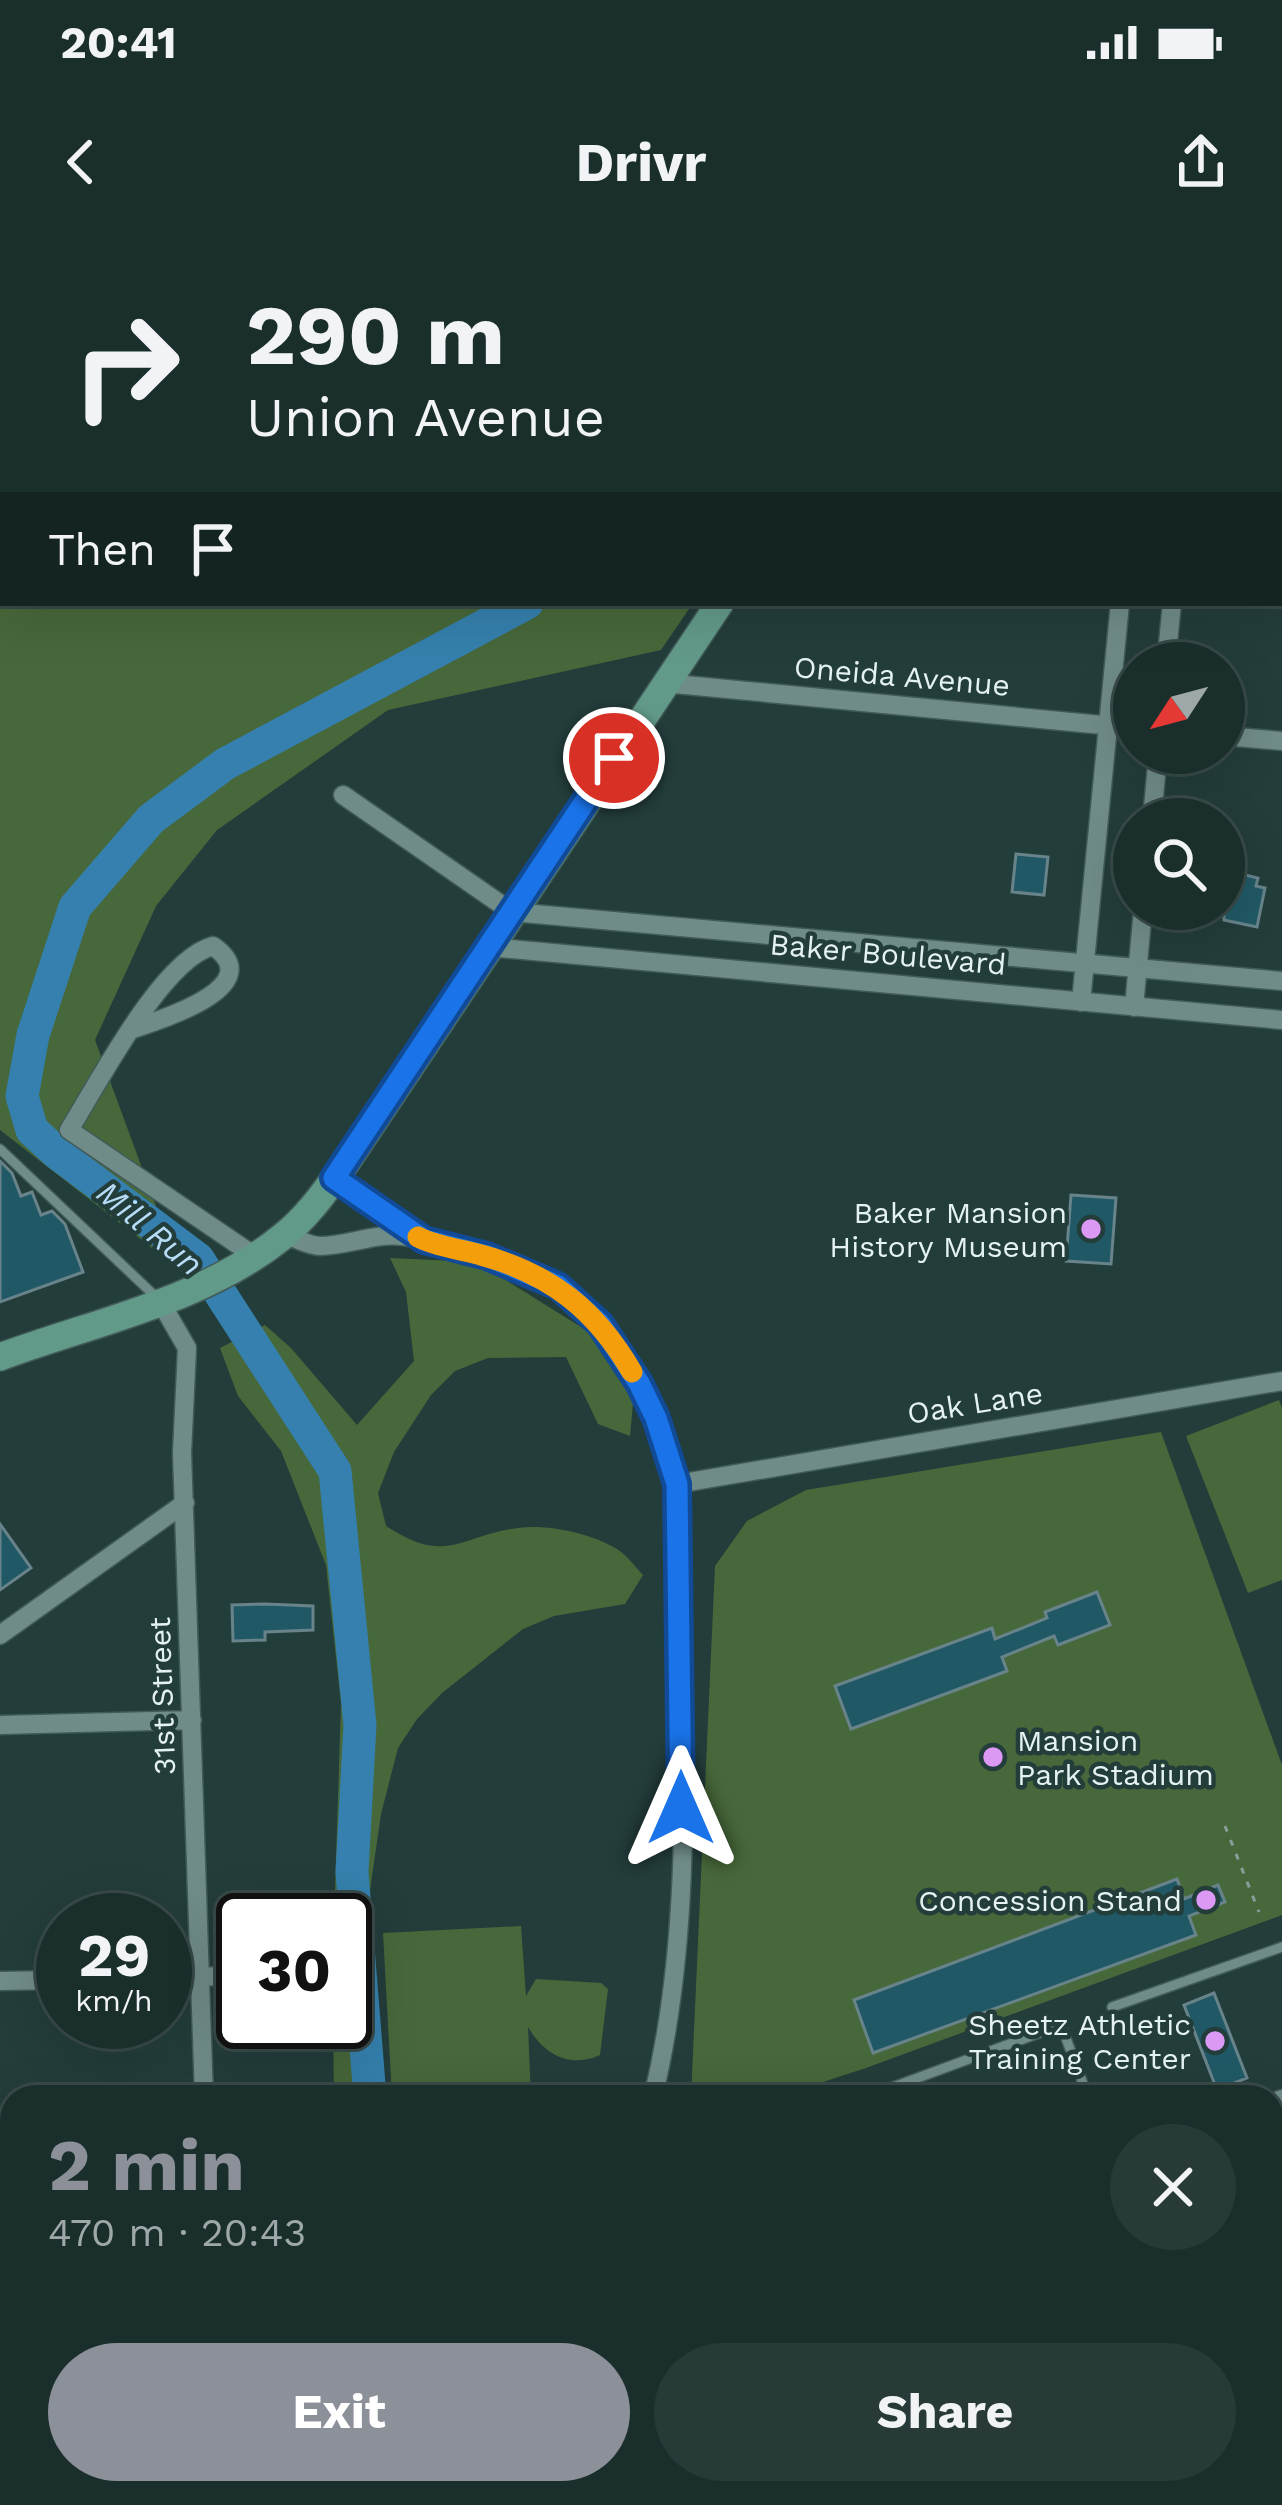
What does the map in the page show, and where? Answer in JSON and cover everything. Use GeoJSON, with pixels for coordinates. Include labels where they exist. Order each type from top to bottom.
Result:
{"type":"FeatureCollection","features":[{"type":"Feature","properties":{"kind":"main road"},"geometry":{"type":"LineString","coordinates":[[0,1357],[211,1281],[285,1235],[334,1178],[718,606]]}},
{"type":"Feature","properties":{"kind":"street"},"geometry":{"type":"LineString","coordinates":[[1081,1002],[1120,606]]}},
{"type":"Feature","properties":{"kind":"street"},"geometry":{"type":"LineString","coordinates":[[1168,642],[1172,606]]}},
{"type":"Feature","properties":{"kind":"street","name":"Oneida Avenue"},"geometry":{"type":"LineString","coordinates":[[664,683],[1113,726]]}},
{"type":"Feature","properties":{"kind":"street"},"geometry":{"type":"LineString","coordinates":[[1245,738],[1282,741]]}},
{"type":"Feature","properties":{"kind":"street"},"geometry":{"type":"LineString","coordinates":[[343,795],[512,912]]}},
{"type":"Feature","properties":{"kind":"street","name":"Baker Boulevard"},"geometry":{"type":"LineString","coordinates":[[512,912],[1282,981]]}},
{"type":"Feature","properties":{"kind":"street"},"geometry":{"type":"LineString","coordinates":[[1134,1007],[1142,930]]}},
{"type":"Feature","properties":{"kind":"street"},"geometry":{"type":"LineString","coordinates":[[133,1029],[183,1013],[211,995],[226,981],[229,968],[224,954],[213,946],[201,949],[161,985],[133,1029],[69,1130],[256,1257]]}},
{"type":"Feature","properties":{"kind":"street","name":"Baker Boulevard"},"geometry":{"type":"LineString","coordinates":[[489,947],[1282,1021]]}},
{"type":"Feature","properties":{"kind":"street"},"geometry":{"type":"LineString","coordinates":[[334,1178],[424,1240]]}},
{"type":"Feature","properties":{"kind":"street"},"geometry":{"type":"LineString","coordinates":[[285,1235],[319,1246],[381,1235],[424,1240],[530,1271],[580,1303],[610,1338],[656,1418],[677,1484],[681,1808],[678,1925],[668,2025],[655,2085]]}},
{"type":"Feature","properties":{"kind":"street","name":"31st Street"},"geometry":{"type":"LineString","coordinates":[[160,1300],[187,1348],[182,1453],[204,2085]]}},
{"type":"Feature","properties":{"kind":"street","name":"Oak Lane"},"geometry":{"type":"LineString","coordinates":[[677,1484],[1282,1381]]}},
{"type":"Feature","properties":{"kind":"street"},"geometry":{"type":"LineString","coordinates":[[0,1635],[185,1503]]}},
{"type":"Feature","properties":{"kind":"street"},"geometry":{"type":"LineString","coordinates":[[0,1725],[192,1720]]}},
{"type":"Feature","properties":{"kind":"street"},"geometry":{"type":"LineString","coordinates":[[192,1977],[216,1977]]}},
{"type":"Feature","properties":{"kind":"street"},"geometry":{"type":"LineString","coordinates":[[0,1981],[36,1980]]}},
{"type":"Feature","properties":{"kind":"lane"},"geometry":{"type":"LineString","coordinates":[[0,1149],[160,1300]]}},
{"type":"Feature","properties":{"kind":"lane"},"geometry":{"type":"LineString","coordinates":[[1112,2007],[1282,1947]]}},
{"type":"Feature","properties":{"kind":"lane"},"geometry":{"type":"LineString","coordinates":[[898,2085],[1061,2025],[1084,2085]]}},
{"type":"Feature","properties":{"kind":"path"},"geometry":{"type":"LineString","coordinates":[[1225,1826],[1259,1912]]}},
{"type":"Feature","properties":{"kind":"green space"},"geometry":{"type":"Polygon","coordinates":[[[0,606],[691,606],[661,650],[388,710],[217,830],[156,906],[95,1040],[179,1269],[0,1130],[0,606]]]}},
{"type":"Feature","properties":{"kind":"green space"},"geometry":{"type":"Polygon","coordinates":[[[390,1258],[477,1262],[597,1337],[622,1371],[633,1403],[630,1436],[598,1424],[566,1357],[488,1358],[455,1371],[431,1395],[394,1452],[378,1493],[386,1526],[424,1544],[452,1545],[497,1532],[542,1527],[594,1538],[617,1549],[643,1575],[625,1604],[554,1616],[523,1629],[442,1693],[398,1748],[381,1814],[370,1893],[335,1893],[341,1704],[326,1565],[281,1451],[238,1396],[220,1348],[265,1325],[357,1425],[414,1361],[406,1292],[390,1258]]]}},
{"type":"Feature","properties":{"kind":"green space"},"geometry":{"type":"Polygon","coordinates":[[[1279,1400],[1282,1580],[1248,1593],[1186,1436],[1279,1400]]]}},
{"type":"Feature","properties":{"kind":"green space","name":"Mansion Park Stadium"},"geometry":{"type":"Polygon","coordinates":[[[1161,1432],[1282,1765],[1282,1915],[814,2085],[692,2085],[715,1566],[747,1521],[806,1490],[1161,1432]]]}},
{"type":"Feature","properties":{"kind":"green space"},"geometry":{"type":"Polygon","coordinates":[[[521,1926],[526,1996],[536,1979],[601,1983],[608,1989],[600,2055],[578,2060],[558,2056],[528,2027],[530,2085],[391,2085],[383,1933],[521,1926]]]}},
{"type":"Feature","properties":{"kind":"green space"},"geometry":{"type":"Polygon","coordinates":[[[372,1983],[379,2085],[334,2085],[333,2049],[372,2049],[372,1983]]]}},
{"type":"Feature","properties":{"kind":"building"},"geometry":{"type":"Polygon","coordinates":[[[1016,854],[1048,857],[1044,895],[1012,892],[1016,854]]]}},
{"type":"Feature","properties":{"kind":"building"},"geometry":{"type":"Polygon","coordinates":[[[1245,875],[1258,878],[1256,886],[1265,888],[1257,927],[1245,924],[1245,875]]]}},
{"type":"Feature","properties":{"kind":"building"},"geometry":{"type":"Polygon","coordinates":[[[0,1161],[12,1173],[21,1196],[32,1192],[41,1215],[52,1211],[65,1224],[83,1272],[0,1302],[0,1161]]]}},
{"type":"Feature","properties":{"kind":"building","name":"Baker Mansion History Museum"},"geometry":{"type":"Polygon","coordinates":[[[1071,1195],[1116,1198],[1111,1264],[1066,1261],[1071,1195]]]}},
{"type":"Feature","properties":{"kind":"building"},"geometry":{"type":"Polygon","coordinates":[[[0,1524],[31,1568],[0,1590],[0,1524]]]}},
{"type":"Feature","properties":{"kind":"building"},"geometry":{"type":"Polygon","coordinates":[[[1097,1592],[1110,1625],[1058,1645],[1054,1636],[1002,1657],[1007,1671],[851,1729],[835,1686],[992,1628],[995,1639],[1097,1592]]]}},
{"type":"Feature","properties":{"kind":"building"},"geometry":{"type":"Polygon","coordinates":[[[232,1605],[313,1606],[313,1630],[265,1632],[265,1640],[233,1641],[232,1605]]]}},
{"type":"Feature","properties":{"kind":"building"},"geometry":{"type":"Polygon","coordinates":[[[1177,1879],[1184,1899],[1218,1885],[1225,1902],[1189,1916],[1196,1935],[873,2053],[854,2000],[1177,1879]]]}},
{"type":"Feature","properties":{"kind":"building","name":"Sheetz Athletic Training Center"},"geometry":{"type":"Polygon","coordinates":[[[1214,1993],[1247,2078],[1215,2085],[1184,2005],[1214,1993]]]}},
{"type":"Feature","properties":{"kind":"waterway","name":"Mill Run"},"geometry":{"type":"LineString","coordinates":[[369,2085],[352,1872],[360,1725],[335,1471],[198,1259],[32,1130],[22,1096],[33,1035],[75,907],[151,819],[225,764],[521,606]]}},
{"type":"Feature","properties":{"kind":"slow traffic"},"geometry":{"type":"LineString","coordinates":[[418,1237],[530,1271],[558,1286],[600,1324],[632,1372]]}},
{"type":"Feature","properties":{"kind":"place","name":"Baker Mansion History Museum"},"geometry":{"type":"Point","coordinates":[1091,1229]}},
{"type":"Feature","properties":{"kind":"place","name":"Mansion Park Stadium"},"geometry":{"type":"Point","coordinates":[993,1757]}},
{"type":"Feature","properties":{"kind":"place","name":"Concession Stand"},"geometry":{"type":"Point","coordinates":[1206,1900]}},
{"type":"Feature","properties":{"kind":"place","name":"Sheetz Athletic Training Center"},"geometry":{"type":"Point","coordinates":[1215,2041]}},
{"type":"Feature","properties":{"kind":"route"},"geometry":{"type":"LineString","coordinates":[[614,758],[334,1178],[424,1240],[487,1256],[558,1286],[600,1324],[639,1383],[677,1484],[680,1514],[681,1808]]}}]}
